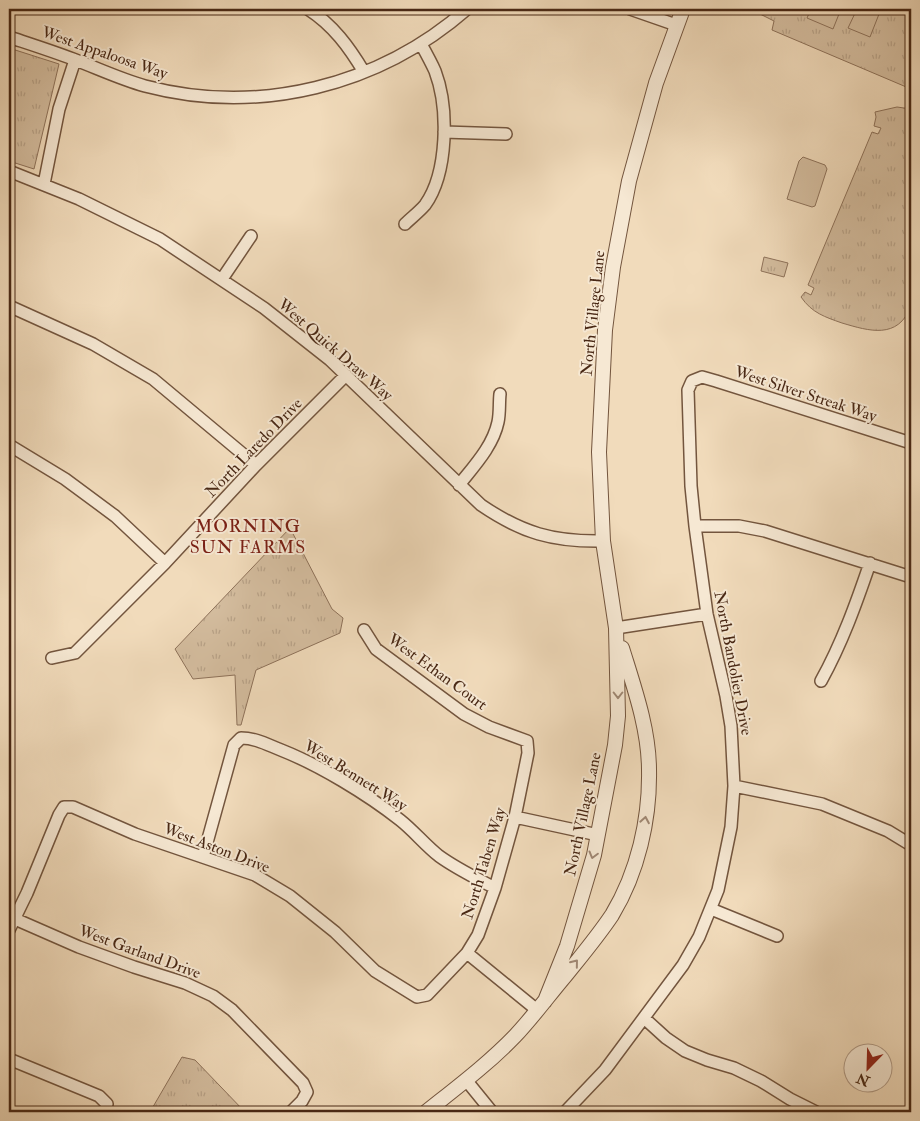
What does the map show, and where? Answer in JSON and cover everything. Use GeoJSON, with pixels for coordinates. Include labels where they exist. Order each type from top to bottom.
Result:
{"type":"FeatureCollection","features":[{"type":"Feature","properties":{"kind":"street"},"geometry":{"type":"LineString","coordinates":[[308,9],[335,30],[364,72]]}},
{"type":"Feature","properties":{"kind":"street","name":"West Appaloosa Way"},"geometry":{"type":"LineString","coordinates":[[9,37],[144,85],[181,93],[239,98],[307,90],[364,72],[421,44],[467,9]]}},
{"type":"Feature","properties":{"kind":"street"},"geometry":{"type":"LineString","coordinates":[[630,9],[676,26]]}},
{"type":"Feature","properties":{"kind":"street","name":"North Village Lane"},"geometry":{"type":"LineString","coordinates":[[541,1006],[570,938],[598,835],[618,716],[616,628],[603,541],[598,452],[605,330],[613,267],[639,139],[656,84],[683,9]]}},
{"type":"Feature","properties":{"kind":"street"},"geometry":{"type":"LineString","coordinates":[[405,224],[424,205],[435,185],[444,132],[442,100],[435,72],[421,44]]}},
{"type":"Feature","properties":{"kind":"street"},"geometry":{"type":"LineString","coordinates":[[44,184],[63,92],[75,60]]}},
{"type":"Feature","properties":{"kind":"street"},"geometry":{"type":"LineString","coordinates":[[444,132],[506,134]]}},
{"type":"Feature","properties":{"kind":"street","name":"West Quick Draw Way"},"geometry":{"type":"LineString","coordinates":[[9,171],[79,199],[160,239],[264,308],[346,375],[459,485],[481,505],[504,521],[527,531],[561,540],[576,542],[603,541]]}},
{"type":"Feature","properties":{"kind":"street"},"geometry":{"type":"LineString","coordinates":[[222,279],[251,236]]}},
{"type":"Feature","properties":{"kind":"street"},"geometry":{"type":"LineString","coordinates":[[9,306],[93,344],[153,379],[256,466]]}},
{"type":"Feature","properties":{"kind":"street","name":"North Laredo Drive"},"geometry":{"type":"LineString","coordinates":[[52,658],[75,653],[165,563],[256,466],[346,375]]}},
{"type":"Feature","properties":{"kind":"street","name":"West Silver Streak Way"},"geometry":{"type":"LineString","coordinates":[[692,381],[702,377],[716,381],[911,444]]}},
{"type":"Feature","properties":{"kind":"street","name":"North Bandolier Drive"},"geometry":{"type":"LineString","coordinates":[[565,1112],[606,1070],[683,965],[699,937],[711,909],[725,860],[731,827],[734,786],[731,726],[707,614],[691,486],[688,390],[692,381]]}},
{"type":"Feature","properties":{"kind":"street"},"geometry":{"type":"LineString","coordinates":[[459,485],[491,442],[498,422],[500,394]]}},
{"type":"Feature","properties":{"kind":"street"},"geometry":{"type":"LineString","coordinates":[[9,445],[65,479],[115,516],[165,563]]}},
{"type":"Feature","properties":{"kind":"street"},"geometry":{"type":"LineString","coordinates":[[695,526],[739,526],[765,531],[911,577]]}},
{"type":"Feature","properties":{"kind":"street"},"geometry":{"type":"LineString","coordinates":[[821,681],[837,652],[854,611],[870,563]]}},
{"type":"Feature","properties":{"kind":"street"},"geometry":{"type":"LineString","coordinates":[[616,628],[707,614]]}},
{"type":"Feature","properties":{"kind":"street","name":"North Village Lane"},"geometry":{"type":"LineString","coordinates":[[426,1112],[466,1080],[515,1036],[541,1006],[613,913],[633,871],[646,817],[649,768],[647,740],[632,680],[616,628]]}},
{"type":"Feature","properties":{"kind":"street","name":"West Ethan Court"},"geometry":{"type":"LineString","coordinates":[[364,630],[376,649],[464,714],[489,727],[527,741]]}},
{"type":"Feature","properties":{"kind":"street","name":"West Bennett Way"},"geometry":{"type":"LineString","coordinates":[[204,857],[234,745],[242,738],[251,738],[320,768],[402,821],[438,855],[470,876],[495,888]]}},
{"type":"Feature","properties":{"kind":"street","name":"North Taben Way"},"geometry":{"type":"LineString","coordinates":[[417,997],[428,995],[467,953],[478,935],[495,888],[515,817],[528,753],[527,741]]}},
{"type":"Feature","properties":{"kind":"street"},"geometry":{"type":"LineString","coordinates":[[734,786],[822,804],[888,831],[911,845]]}},
{"type":"Feature","properties":{"kind":"street","name":"West Aston Drive"},"geometry":{"type":"LineString","coordinates":[[15,919],[64,807],[73,807],[135,834],[255,875],[290,896],[336,932],[375,972],[417,997]]}},
{"type":"Feature","properties":{"kind":"street"},"geometry":{"type":"LineString","coordinates":[[515,817],[598,835]]}},
{"type":"Feature","properties":{"kind":"street"},"geometry":{"type":"LineString","coordinates":[[711,909],[777,936]]}},
{"type":"Feature","properties":{"kind":"street"},"geometry":{"type":"LineString","coordinates":[[9,930],[15,919]]}},
{"type":"Feature","properties":{"kind":"street","name":"West Garland Drive"},"geometry":{"type":"LineString","coordinates":[[15,919],[80,947],[134,967],[185,982],[212,996],[232,1010],[303,1083],[306,1092],[302,1101],[291,1112]]}},
{"type":"Feature","properties":{"kind":"street"},"geometry":{"type":"LineString","coordinates":[[467,953],[541,1006]]}},
{"type":"Feature","properties":{"kind":"street"},"geometry":{"type":"LineString","coordinates":[[644,1018],[666,1038],[685,1051],[734,1068],[762,1081],[790,1099],[816,1112]]}},
{"type":"Feature","properties":{"kind":"street"},"geometry":{"type":"LineString","coordinates":[[9,1059],[100,1096],[106,1108]]}},
{"type":"Feature","properties":{"kind":"street"},"geometry":{"type":"LineString","coordinates":[[466,1080],[492,1112]]}},
{"type":"Feature","properties":{"kind":"green space"},"geometry":{"type":"Polygon","coordinates":[[[750,9],[911,9],[911,89],[772,30],[774,21],[750,9]]]}},
{"type":"Feature","properties":{"kind":"green space"},"geometry":{"type":"Polygon","coordinates":[[[811,9],[841,9],[833,29],[807,18],[811,9]]]}},
{"type":"Feature","properties":{"kind":"green space"},"geometry":{"type":"Polygon","coordinates":[[[857,9],[881,9],[870,37],[848,28],[857,9]]]}},
{"type":"Feature","properties":{"kind":"green space"},"geometry":{"type":"Polygon","coordinates":[[[9,48],[59,64],[34,169],[9,161],[9,48]]]}},
{"type":"Feature","properties":{"kind":"green space"},"geometry":{"type":"Polygon","coordinates":[[[897,107],[911,109],[911,306],[899,324],[882,330],[872,330],[852,326],[824,316],[814,311],[801,297],[805,292],[811,295],[814,288],[808,285],[872,132],[878,134],[881,128],[874,126],[875,112],[897,107]]]}},
{"type":"Feature","properties":{"kind":"green space"},"geometry":{"type":"Polygon","coordinates":[[[803,157],[825,165],[827,169],[815,206],[812,207],[787,199],[799,161],[803,157]]]}},
{"type":"Feature","properties":{"kind":"green space"},"geometry":{"type":"Polygon","coordinates":[[[764,257],[788,263],[784,277],[761,271],[764,257]]]}},
{"type":"Feature","properties":{"kind":"green space"},"geometry":{"type":"Polygon","coordinates":[[[290,528],[332,609],[343,618],[340,633],[256,670],[241,725],[237,725],[235,675],[193,679],[175,649],[290,528]]]}},
{"type":"Feature","properties":{"kind":"green space"},"geometry":{"type":"Polygon","coordinates":[[[182,1057],[195,1060],[245,1112],[150,1112],[182,1057]]]}},
{"type":"Feature","properties":{"kind":"district","name":"MORNING SUN FARMS"},"geometry":{"type":"Point","coordinates":[248,536]}}]}
